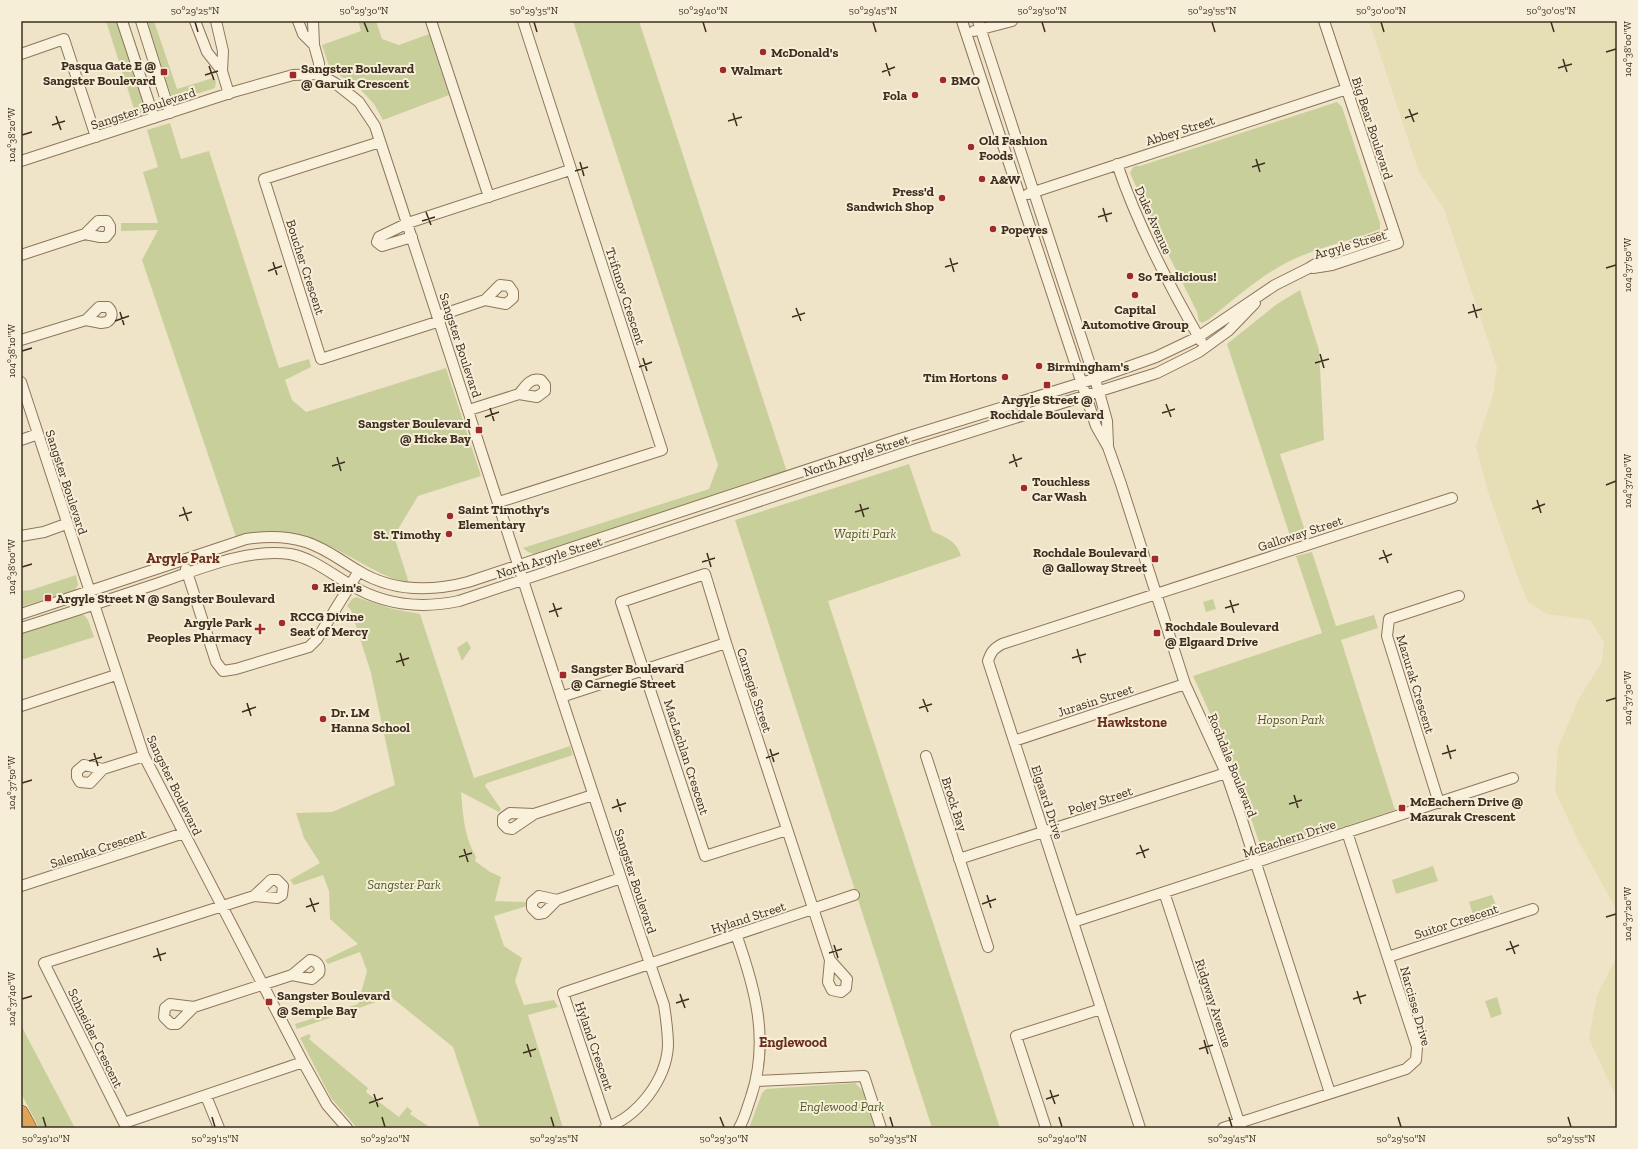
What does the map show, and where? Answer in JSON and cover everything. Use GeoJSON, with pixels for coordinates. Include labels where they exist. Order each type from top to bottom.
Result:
{"type":"FeatureCollection","features":[{"type":"Feature","properties":{"kind":"highway"},"geometry":{"type":"LineString","coordinates":[[21,1113],[29,1128]]}},
{"type":"Feature","properties":{"kind":"street"},"geometry":{"type":"LineString","coordinates":[[122,21],[154,118]]}},
{"type":"Feature","properties":{"kind":"street"},"geometry":{"type":"LineString","coordinates":[[141,21],[170,113]]}},
{"type":"Feature","properties":{"kind":"street"},"geometry":{"type":"LineString","coordinates":[[195,21],[207,52],[222,71]]}},
{"type":"Feature","properties":{"kind":"street"},"geometry":{"type":"LineString","coordinates":[[216,21],[223,51],[222,71],[229,94]]}},
{"type":"Feature","properties":{"kind":"street"},"geometry":{"type":"LineString","coordinates":[[298,21],[303,34],[314,45]]}},
{"type":"Feature","properties":{"kind":"street"},"geometry":{"type":"LineString","coordinates":[[313,21],[314,45],[319,74]]}},
{"type":"Feature","properties":{"kind":"street"},"geometry":{"type":"LineString","coordinates":[[431,21],[489,197]]}},
{"type":"Feature","properties":{"kind":"street","name":"Trifunov Crescent"},"geometry":{"type":"LineString","coordinates":[[499,502],[662,450],[570,170],[523,21]]}},
{"type":"Feature","properties":{"kind":"street","name":"Rochdale Boulevard"},"geometry":{"type":"LineString","coordinates":[[962,21],[1096,426],[1108,447],[1185,684],[1226,773],[1330,1094]]}},
{"type":"Feature","properties":{"kind":"street"},"geometry":{"type":"LineString","coordinates":[[966,33],[979,25],[1012,21]]}},
{"type":"Feature","properties":{"kind":"street","name":"Big Bear Boulevard"},"geometry":{"type":"LineString","coordinates":[[1324,21],[1398,243]]}},
{"type":"Feature","properties":{"kind":"street","name":"Rochdale Boulevard"},"geometry":{"type":"LineString","coordinates":[[979,25],[1099,392],[1107,421],[1108,447]]}},
{"type":"Feature","properties":{"kind":"street"},"geometry":{"type":"LineString","coordinates":[[21,54],[64,39],[96,137]]}},
{"type":"Feature","properties":{"kind":"street","name":"Sangster Boulevard"},"geometry":{"type":"LineString","coordinates":[[21,161],[293,75],[319,74],[336,83],[360,102],[369,114],[408,223],[593,795],[664,1005],[667,1023],[668,1046],[664,1066],[658,1080],[645,1098],[628,1115],[607,1127]]}},
{"type":"Feature","properties":{"kind":"street","name":"Abbey Street"},"geometry":{"type":"LineString","coordinates":[[1020,196],[1347,89]]}},
{"type":"Feature","properties":{"kind":"street","name":"Boucher Crescent"},"geometry":{"type":"LineString","coordinates":[[380,142],[264,179],[321,360],[439,318]]}},
{"type":"Feature","properties":{"kind":"street","name":"Duke Avenue"},"geometry":{"type":"LineString","coordinates":[[1117,164],[1136,216],[1168,282],[1205,348]]}},
{"type":"Feature","properties":{"kind":"street"},"geometry":{"type":"LineString","coordinates":[[412,237],[382,246],[377,242],[379,237],[408,223],[570,170]]}},
{"type":"Feature","properties":{"kind":"street","name":"Argyle Street"},"geometry":{"type":"LineString","coordinates":[[1086,396],[1156,373],[1205,348],[1228,332],[1260,297],[1275,285],[1309,268],[1332,254],[1394,233]]}},
{"type":"Feature","properties":{"kind":"street"},"geometry":{"type":"LineString","coordinates":[[21,255],[85,234]]}},
{"type":"Feature","properties":{"kind":"street","name":"Argyle Street"},"geometry":{"type":"LineString","coordinates":[[1309,268],[1332,265],[1398,243]]}},
{"type":"Feature","properties":{"kind":"street","name":"Argyle Street"},"geometry":{"type":"LineString","coordinates":[[1081,382],[1094,379],[1156,357],[1198,337],[1236,310],[1260,297]]}},
{"type":"Feature","properties":{"kind":"street"},"geometry":{"type":"LineString","coordinates":[[439,318],[486,300]]}},
{"type":"Feature","properties":{"kind":"street"},"geometry":{"type":"LineString","coordinates":[[21,340],[86,320]]}},
{"type":"Feature","properties":{"kind":"street","name":"Sangster Boulevard"},"geometry":{"type":"LineString","coordinates":[[21,382],[66,524],[144,756],[303,1062],[328,1106],[347,1128]]}},
{"type":"Feature","properties":{"kind":"street","name":"North Argyle Street"},"geometry":{"type":"LineString","coordinates":[[21,614],[246,539],[279,537],[306,542],[325,550],[359,571],[393,585],[428,589],[448,587],[468,582],[518,564],[1081,382]]}},
{"type":"Feature","properties":{"kind":"street"},"geometry":{"type":"LineString","coordinates":[[469,410],[519,394]]}},
{"type":"Feature","properties":{"kind":"street","name":"North Argyle Street"},"geometry":{"type":"LineString","coordinates":[[21,628],[188,573],[258,552],[304,558],[350,585],[378,598],[409,606],[424,606],[459,601],[897,455],[1086,396]]}},
{"type":"Feature","properties":{"kind":"street"},"geometry":{"type":"LineString","coordinates":[[21,440],[38,434]]}},
{"type":"Feature","properties":{"kind":"street","name":"Galloway Street"},"geometry":{"type":"LineString","coordinates":[[1156,593],[1452,498]]}},
{"type":"Feature","properties":{"kind":"street"},"geometry":{"type":"LineString","coordinates":[[21,536],[44,532],[66,524]]}},
{"type":"Feature","properties":{"kind":"street"},"geometry":{"type":"LineString","coordinates":[[184,560],[216,662],[223,671],[236,669],[309,646],[317,638],[359,571]]}},
{"type":"Feature","properties":{"kind":"street","name":"MacLachlan Crescent"},"geometry":{"type":"LineString","coordinates":[[726,644],[705,574],[621,602],[705,856],[787,830]]}},
{"type":"Feature","properties":{"kind":"street","name":"Elgaard Drive"},"geometry":{"type":"LineString","coordinates":[[1140,1128],[988,661],[993,649],[1002,644],[1156,593]]}},
{"type":"Feature","properties":{"kind":"street","name":"Mazurak Crescent"},"geometry":{"type":"LineString","coordinates":[[1439,803],[1387,636],[1389,619],[1459,596]]}},
{"type":"Feature","properties":{"kind":"street","name":"Carnegie Street"},"geometry":{"type":"LineString","coordinates":[[561,697],[726,644],[830,960]]}},
{"type":"Feature","properties":{"kind":"street"},"geometry":{"type":"LineString","coordinates":[[21,706],[116,675]]}},
{"type":"Feature","properties":{"kind":"street","name":"Jurasin Street"},"geometry":{"type":"LineString","coordinates":[[1014,741],[1185,684]]}},
{"type":"Feature","properties":{"kind":"street"},"geometry":{"type":"LineString","coordinates":[[103,769],[144,756]]}},
{"type":"Feature","properties":{"kind":"street","name":"Brock Bay"},"geometry":{"type":"LineString","coordinates":[[926,756],[988,947]]}},
{"type":"Feature","properties":{"kind":"street","name":"Poley Street"},"geometry":{"type":"LineString","coordinates":[[959,859],[1226,773]]}},
{"type":"Feature","properties":{"kind":"street","name":"McEachern Drive"},"geometry":{"type":"LineString","coordinates":[[1073,922],[1513,778]]}},
{"type":"Feature","properties":{"kind":"street"},"geometry":{"type":"LineString","coordinates":[[534,814],[593,795]]}},
{"type":"Feature","properties":{"kind":"street","name":"Narcisse Drive"},"geometry":{"type":"LineString","coordinates":[[1223,1128],[1241,1125],[1406,1069],[1416,1060],[1417,1047],[1347,832]]}},
{"type":"Feature","properties":{"kind":"street","name":"Salemka Crescent"},"geometry":{"type":"LineString","coordinates":[[21,886],[184,834]]}},
{"type":"Feature","properties":{"kind":"street"},"geometry":{"type":"LineString","coordinates":[[557,900],[621,878]]}},
{"type":"Feature","properties":{"kind":"street","name":"Ridgway Avenue"},"geometry":{"type":"LineString","coordinates":[[1164,892],[1241,1125]]}},
{"type":"Feature","properties":{"kind":"street","name":"Hyland Street"},"geometry":{"type":"LineString","coordinates":[[650,964],[854,895]]}},
{"type":"Feature","properties":{"kind":"street"},"geometry":{"type":"LineString","coordinates":[[222,907],[254,896]]}},
{"type":"Feature","properties":{"kind":"street","name":"Schneider Crescent"},"geometry":{"type":"LineString","coordinates":[[222,907],[44,963],[124,1123],[303,1062]]}},
{"type":"Feature","properties":{"kind":"street","name":"Suitor Crescent"},"geometry":{"type":"LineString","coordinates":[[1388,957],[1533,909]]}},
{"type":"Feature","properties":{"kind":"street"},"geometry":{"type":"LineString","coordinates":[[736,934],[752,979],[759,1018],[760,1053],[756,1081],[739,1128]]}},
{"type":"Feature","properties":{"kind":"street","name":"Hyland Crescent"},"geometry":{"type":"LineString","coordinates":[[607,1127],[563,993],[650,964]]}},
{"type":"Feature","properties":{"kind":"street"},"geometry":{"type":"LineString","coordinates":[[194,1007],[292,975]]}},
{"type":"Feature","properties":{"kind":"street"},"geometry":{"type":"LineString","coordinates":[[1046,1128],[1016,1036],[1101,1009]]}},
{"type":"Feature","properties":{"kind":"street"},"geometry":{"type":"LineString","coordinates":[[756,1081],[864,1076],[880,1128]]}},
{"type":"Feature","properties":{"kind":"street"},"geometry":{"type":"LineString","coordinates":[[206,1096],[219,1128]]}},
{"type":"Feature","properties":{"kind":"shaded area"},"geometry":{"type":"Polygon","coordinates":[[[1369,21],[1617,21],[1617,911],[1578,840],[1555,791],[1558,748],[1578,700],[1602,662],[1604,642],[1590,620],[1547,614],[1528,602],[1518,578],[1488,492],[1476,446],[1493,395],[1497,367],[1444,209],[1419,172],[1369,21]]]}},
{"type":"Feature","properties":{"kind":"shaded area"},"geometry":{"type":"Polygon","coordinates":[[[1617,956],[1617,1093],[1614,1092],[1589,1039],[1597,995],[1617,956]]]}},
{"type":"Feature","properties":{"kind":"green space"},"geometry":{"type":"Polygon","coordinates":[[[106,21],[118,21],[145,106],[143,112],[136,115],[106,21]]]}},
{"type":"Feature","properties":{"kind":"green space"},"geometry":{"type":"Polygon","coordinates":[[[147,21],[154,21],[177,89],[213,78],[216,81],[215,88],[174,100],[170,93],[147,21]]]}},
{"type":"Feature","properties":{"kind":"green space"},"geometry":{"type":"Polygon","coordinates":[[[358,21],[376,21],[382,39],[399,45],[429,34],[449,95],[383,120],[374,104],[360,89],[330,69],[322,45],[361,31],[358,21]]]}},
{"type":"Feature","properties":{"kind":"green space"},"geometry":{"type":"Polygon","coordinates":[[[573,21],[639,21],[787,472],[534,554],[523,548],[709,489],[718,465],[573,21]]]}},
{"type":"Feature","properties":{"kind":"green space"},"geometry":{"type":"Polygon","coordinates":[[[1337,102],[1342,107],[1380,223],[1380,229],[1311,252],[1288,262],[1264,276],[1208,320],[1202,323],[1199,321],[1197,312],[1154,226],[1130,173],[1133,167],[1337,102]]]}},
{"type":"Feature","properties":{"kind":"green space"},"geometry":{"type":"Polygon","coordinates":[[[170,123],[181,159],[209,151],[279,368],[309,359],[311,367],[285,380],[292,400],[306,412],[446,368],[481,476],[418,496],[394,536],[409,583],[388,577],[325,544],[298,535],[270,532],[236,537],[142,260],[158,230],[121,231],[121,223],[158,223],[143,172],[158,167],[147,130],[170,123]]]}},
{"type":"Feature","properties":{"kind":"green space"},"geometry":{"type":"Polygon","coordinates":[[[1300,290],[1319,350],[1324,440],[1280,454],[1307,537],[1292,542],[1227,344],[1277,304],[1300,290]]]}},
{"type":"Feature","properties":{"kind":"green space","name":"Wapiti Park"},"geometry":{"type":"Polygon","coordinates":[[[909,464],[932,531],[953,543],[961,556],[828,601],[1000,1128],[932,1128],[735,520],[909,464]]]}},
{"type":"Feature","properties":{"kind":"green space","name":"Hopson Park"},"geometry":{"type":"Polygon","coordinates":[[[1312,552],[1336,626],[1374,615],[1378,628],[1341,640],[1395,810],[1270,851],[1264,850],[1260,845],[1232,762],[1193,676],[1322,633],[1296,556],[1312,552]]]}},
{"type":"Feature","properties":{"kind":"green space"},"geometry":{"type":"Polygon","coordinates":[[[76,575],[78,585],[75,590],[21,607],[21,591],[31,590],[76,575]]]}},
{"type":"Feature","properties":{"kind":"green space","name":"Sangster Park"},"geometry":{"type":"Polygon","coordinates":[[[356,597],[393,609],[420,614],[474,778],[570,746],[573,755],[487,783],[485,786],[501,809],[499,812],[461,792],[465,825],[469,842],[476,857],[475,861],[490,872],[501,877],[495,901],[526,902],[527,906],[494,916],[504,946],[522,958],[515,981],[524,1005],[554,1000],[558,1007],[528,1015],[563,1128],[480,1128],[453,1047],[391,997],[297,1029],[295,1024],[358,1004],[367,971],[360,952],[328,964],[325,960],[358,944],[330,919],[329,891],[323,875],[294,885],[290,880],[320,863],[304,838],[296,813],[332,812],[395,785],[371,673],[351,610],[347,606],[352,599],[356,597]]]}},
{"type":"Feature","properties":{"kind":"green space"},"geometry":{"type":"Polygon","coordinates":[[[1213,599],[1216,609],[1206,612],[1203,602],[1213,599]]]}},
{"type":"Feature","properties":{"kind":"green space"},"geometry":{"type":"Polygon","coordinates":[[[76,615],[84,615],[88,620],[94,637],[21,660],[21,633],[76,615]]]}},
{"type":"Feature","properties":{"kind":"green space"},"geometry":{"type":"Polygon","coordinates":[[[467,641],[471,648],[462,661],[457,648],[467,641]]]}},
{"type":"Feature","properties":{"kind":"green space"},"geometry":{"type":"Polygon","coordinates":[[[1433,866],[1438,881],[1396,894],[1392,880],[1433,866]]]}},
{"type":"Feature","properties":{"kind":"green space"},"geometry":{"type":"Polygon","coordinates":[[[1492,895],[1498,910],[1474,918],[1469,902],[1492,895]]]}},
{"type":"Feature","properties":{"kind":"green space"},"geometry":{"type":"Polygon","coordinates":[[[1497,997],[1502,1014],[1491,1018],[1485,1001],[1497,997]]]}},
{"type":"Feature","properties":{"kind":"green space"},"geometry":{"type":"Polygon","coordinates":[[[21,1024],[75,1128],[39,1128],[21,1093],[21,1024]]]}},
{"type":"Feature","properties":{"kind":"green space"},"geometry":{"type":"Polygon","coordinates":[[[309,1034],[311,1036],[309,1039],[368,1088],[366,1092],[399,1117],[407,1107],[412,1111],[410,1114],[431,1128],[357,1128],[331,1098],[300,1038],[309,1034]]]}},
{"type":"Feature","properties":{"kind":"green space","name":"Englewood Park"},"geometry":{"type":"Polygon","coordinates":[[[855,1083],[863,1091],[875,1128],[749,1128],[762,1093],[766,1089],[855,1083]]]}},
{"type":"Feature","properties":{"kind":"place","name":"McDonald's"},"geometry":{"type":"Point","coordinates":[763,52]}},
{"type":"Feature","properties":{"kind":"place","name":"Walmart"},"geometry":{"type":"Point","coordinates":[723,70]}},
{"type":"Feature","properties":{"kind":"place","name":"Pasqua Gate E @ Sangster Boulevard"},"geometry":{"type":"Point","coordinates":[164,72]}},
{"type":"Feature","properties":{"kind":"place","name":"Sangster Boulevard @ Garuik Crescent"},"geometry":{"type":"Point","coordinates":[293,75]}},
{"type":"Feature","properties":{"kind":"place","name":"BMO"},"geometry":{"type":"Point","coordinates":[943,80]}},
{"type":"Feature","properties":{"kind":"place","name":"Fola"},"geometry":{"type":"Point","coordinates":[915,95]}},
{"type":"Feature","properties":{"kind":"place","name":"Old Fashion Foods"},"geometry":{"type":"Point","coordinates":[971,147]}},
{"type":"Feature","properties":{"kind":"place","name":"A&W"},"geometry":{"type":"Point","coordinates":[982,179]}},
{"type":"Feature","properties":{"kind":"place","name":"Press'd Sandwich Shop"},"geometry":{"type":"Point","coordinates":[942,198]}},
{"type":"Feature","properties":{"kind":"place","name":"Popeyes"},"geometry":{"type":"Point","coordinates":[993,229]}},
{"type":"Feature","properties":{"kind":"place","name":"So Tealicious!"},"geometry":{"type":"Point","coordinates":[1130,276]}},
{"type":"Feature","properties":{"kind":"place","name":"Capital Automotive Group"},"geometry":{"type":"Point","coordinates":[1135,295]}},
{"type":"Feature","properties":{"kind":"place","name":"Birmingham's"},"geometry":{"type":"Point","coordinates":[1039,366]}},
{"type":"Feature","properties":{"kind":"place","name":"Tim Hortons"},"geometry":{"type":"Point","coordinates":[1005,377]}},
{"type":"Feature","properties":{"kind":"place","name":"Argyle Street @ Rochdale Boulevard"},"geometry":{"type":"Point","coordinates":[1047,385]}},
{"type":"Feature","properties":{"kind":"place","name":"Sangster Boulevard @ Hicke Bay"},"geometry":{"type":"Point","coordinates":[479,430]}},
{"type":"Feature","properties":{"kind":"place","name":"Touchless Car Wash"},"geometry":{"type":"Point","coordinates":[1024,488]}},
{"type":"Feature","properties":{"kind":"place","name":"Saint Timothy's Elementary"},"geometry":{"type":"Point","coordinates":[450,516]}},
{"type":"Feature","properties":{"kind":"place","name":"St. Timothy"},"geometry":{"type":"Point","coordinates":[449,534]}},
{"type":"Feature","properties":{"kind":"place","name":"Rochdale Boulevard @ Galloway Street"},"geometry":{"type":"Point","coordinates":[1155,559]}},
{"type":"Feature","properties":{"kind":"place","name":"Klein's"},"geometry":{"type":"Point","coordinates":[315,587]}},
{"type":"Feature","properties":{"kind":"place","name":"Argyle Street N @ Sangster Boulevard"},"geometry":{"type":"Point","coordinates":[48,598]}},
{"type":"Feature","properties":{"kind":"place","name":"RCCG Divine Seat of Mercy"},"geometry":{"type":"Point","coordinates":[282,623]}},
{"type":"Feature","properties":{"kind":"place","name":"Argyle Park Peoples Pharmacy"},"geometry":{"type":"Point","coordinates":[260,629]}},
{"type":"Feature","properties":{"kind":"place","name":"Rochdale Boulevard @ Elgaard Drive"},"geometry":{"type":"Point","coordinates":[1157,633]}},
{"type":"Feature","properties":{"kind":"place","name":"Sangster Boulevard @ Carnegie Street"},"geometry":{"type":"Point","coordinates":[563,675]}},
{"type":"Feature","properties":{"kind":"place","name":"Dr. LM Hanna School"},"geometry":{"type":"Point","coordinates":[323,719]}},
{"type":"Feature","properties":{"kind":"place","name":"McEachern Drive @ Mazurak Crescent"},"geometry":{"type":"Point","coordinates":[1402,808]}},
{"type":"Feature","properties":{"kind":"place","name":"Sangster Boulevard @ Semple Bay"},"geometry":{"type":"Point","coordinates":[269,1002]}},
{"type":"Feature","properties":{"kind":"district","name":"Argyle Park"},"geometry":{"type":"Point","coordinates":[183,558]}},
{"type":"Feature","properties":{"kind":"district","name":"Hawkstone"},"geometry":{"type":"Point","coordinates":[1132,722]}},
{"type":"Feature","properties":{"kind":"district","name":"Englewood"},"geometry":{"type":"Point","coordinates":[793,1042]}}]}
